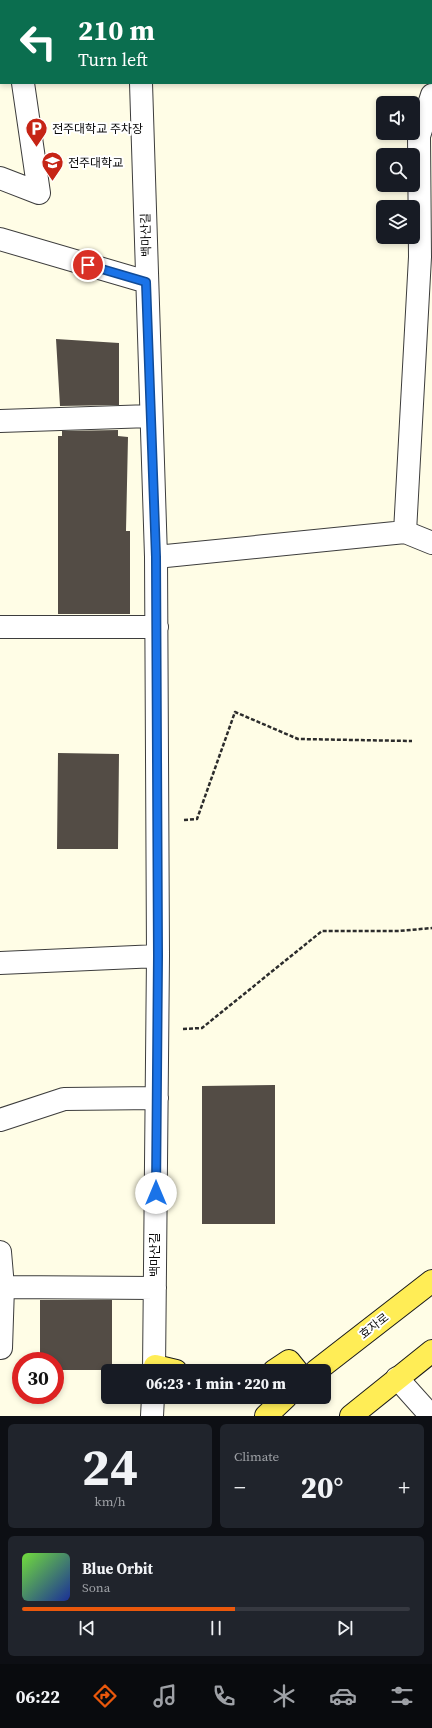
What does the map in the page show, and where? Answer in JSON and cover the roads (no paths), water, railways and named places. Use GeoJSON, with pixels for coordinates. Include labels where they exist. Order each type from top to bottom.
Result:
{"type":"FeatureCollection","features":[{"type":"Feature","properties":{"kind":"main road","name":"효자로"},"geometry":{"type":"LineString","coordinates":[[325,1364],[432,1281]]}},
{"type":"Feature","properties":{"kind":"main road"},"geometry":{"type":"LineString","coordinates":[[351,1416],[432,1351]]}},
{"type":"Feature","properties":{"kind":"main road"},"geometry":{"type":"LineString","coordinates":[[266,1416],[279,1404]]}},
{"type":"Feature","properties":{"kind":"street"},"geometry":{"type":"LineString","coordinates":[[0,178],[39,194],[23,84]]}},
{"type":"Feature","properties":{"kind":"street","name":"백마산길"},"geometry":{"type":"LineString","coordinates":[[141,84],[157,627],[158,956],[154,1364]]}},
{"type":"Feature","properties":{"kind":"street"},"geometry":{"type":"LineString","coordinates":[[405,532],[420,257],[419,136],[432,95]]}},
{"type":"Feature","properties":{"kind":"street"},"geometry":{"type":"LineString","coordinates":[[0,239],[146,282]]}},
{"type":"Feature","properties":{"kind":"street"},"geometry":{"type":"LineString","coordinates":[[0,420],[151,416]]}},
{"type":"Feature","properties":{"kind":"street"},"geometry":{"type":"LineString","coordinates":[[156,557],[405,532],[432,543]]}},
{"type":"Feature","properties":{"kind":"street"},"geometry":{"type":"LineString","coordinates":[[0,627],[157,627]]}},
{"type":"Feature","properties":{"kind":"street"},"geometry":{"type":"LineString","coordinates":[[0,963],[158,956]]}},
{"type":"Feature","properties":{"kind":"street"},"geometry":{"type":"LineString","coordinates":[[0,1120],[64,1099],[157,1098]]}},
{"type":"Feature","properties":{"kind":"street"},"geometry":{"type":"LineString","coordinates":[[0,1252],[3,1287],[1,1348]]}},
{"type":"Feature","properties":{"kind":"street"},"geometry":{"type":"LineString","coordinates":[[3,1287],[155,1288]]}},
{"type":"Feature","properties":{"kind":"street"},"geometry":{"type":"LineString","coordinates":[[398,1378],[431,1416]]}},
{"type":"Feature","properties":{"kind":"street"},"geometry":{"type":"LineString","coordinates":[[152,1416],[153,1404]]}},
{"type":"Feature","properties":{"kind":"place","name":"전주대학교 주차장"},"geometry":{"type":"Point","coordinates":[37,148]}},
{"type":"Feature","properties":{"kind":"place","name":"전주대학교"},"geometry":{"type":"Point","coordinates":[53,182]}}]}
